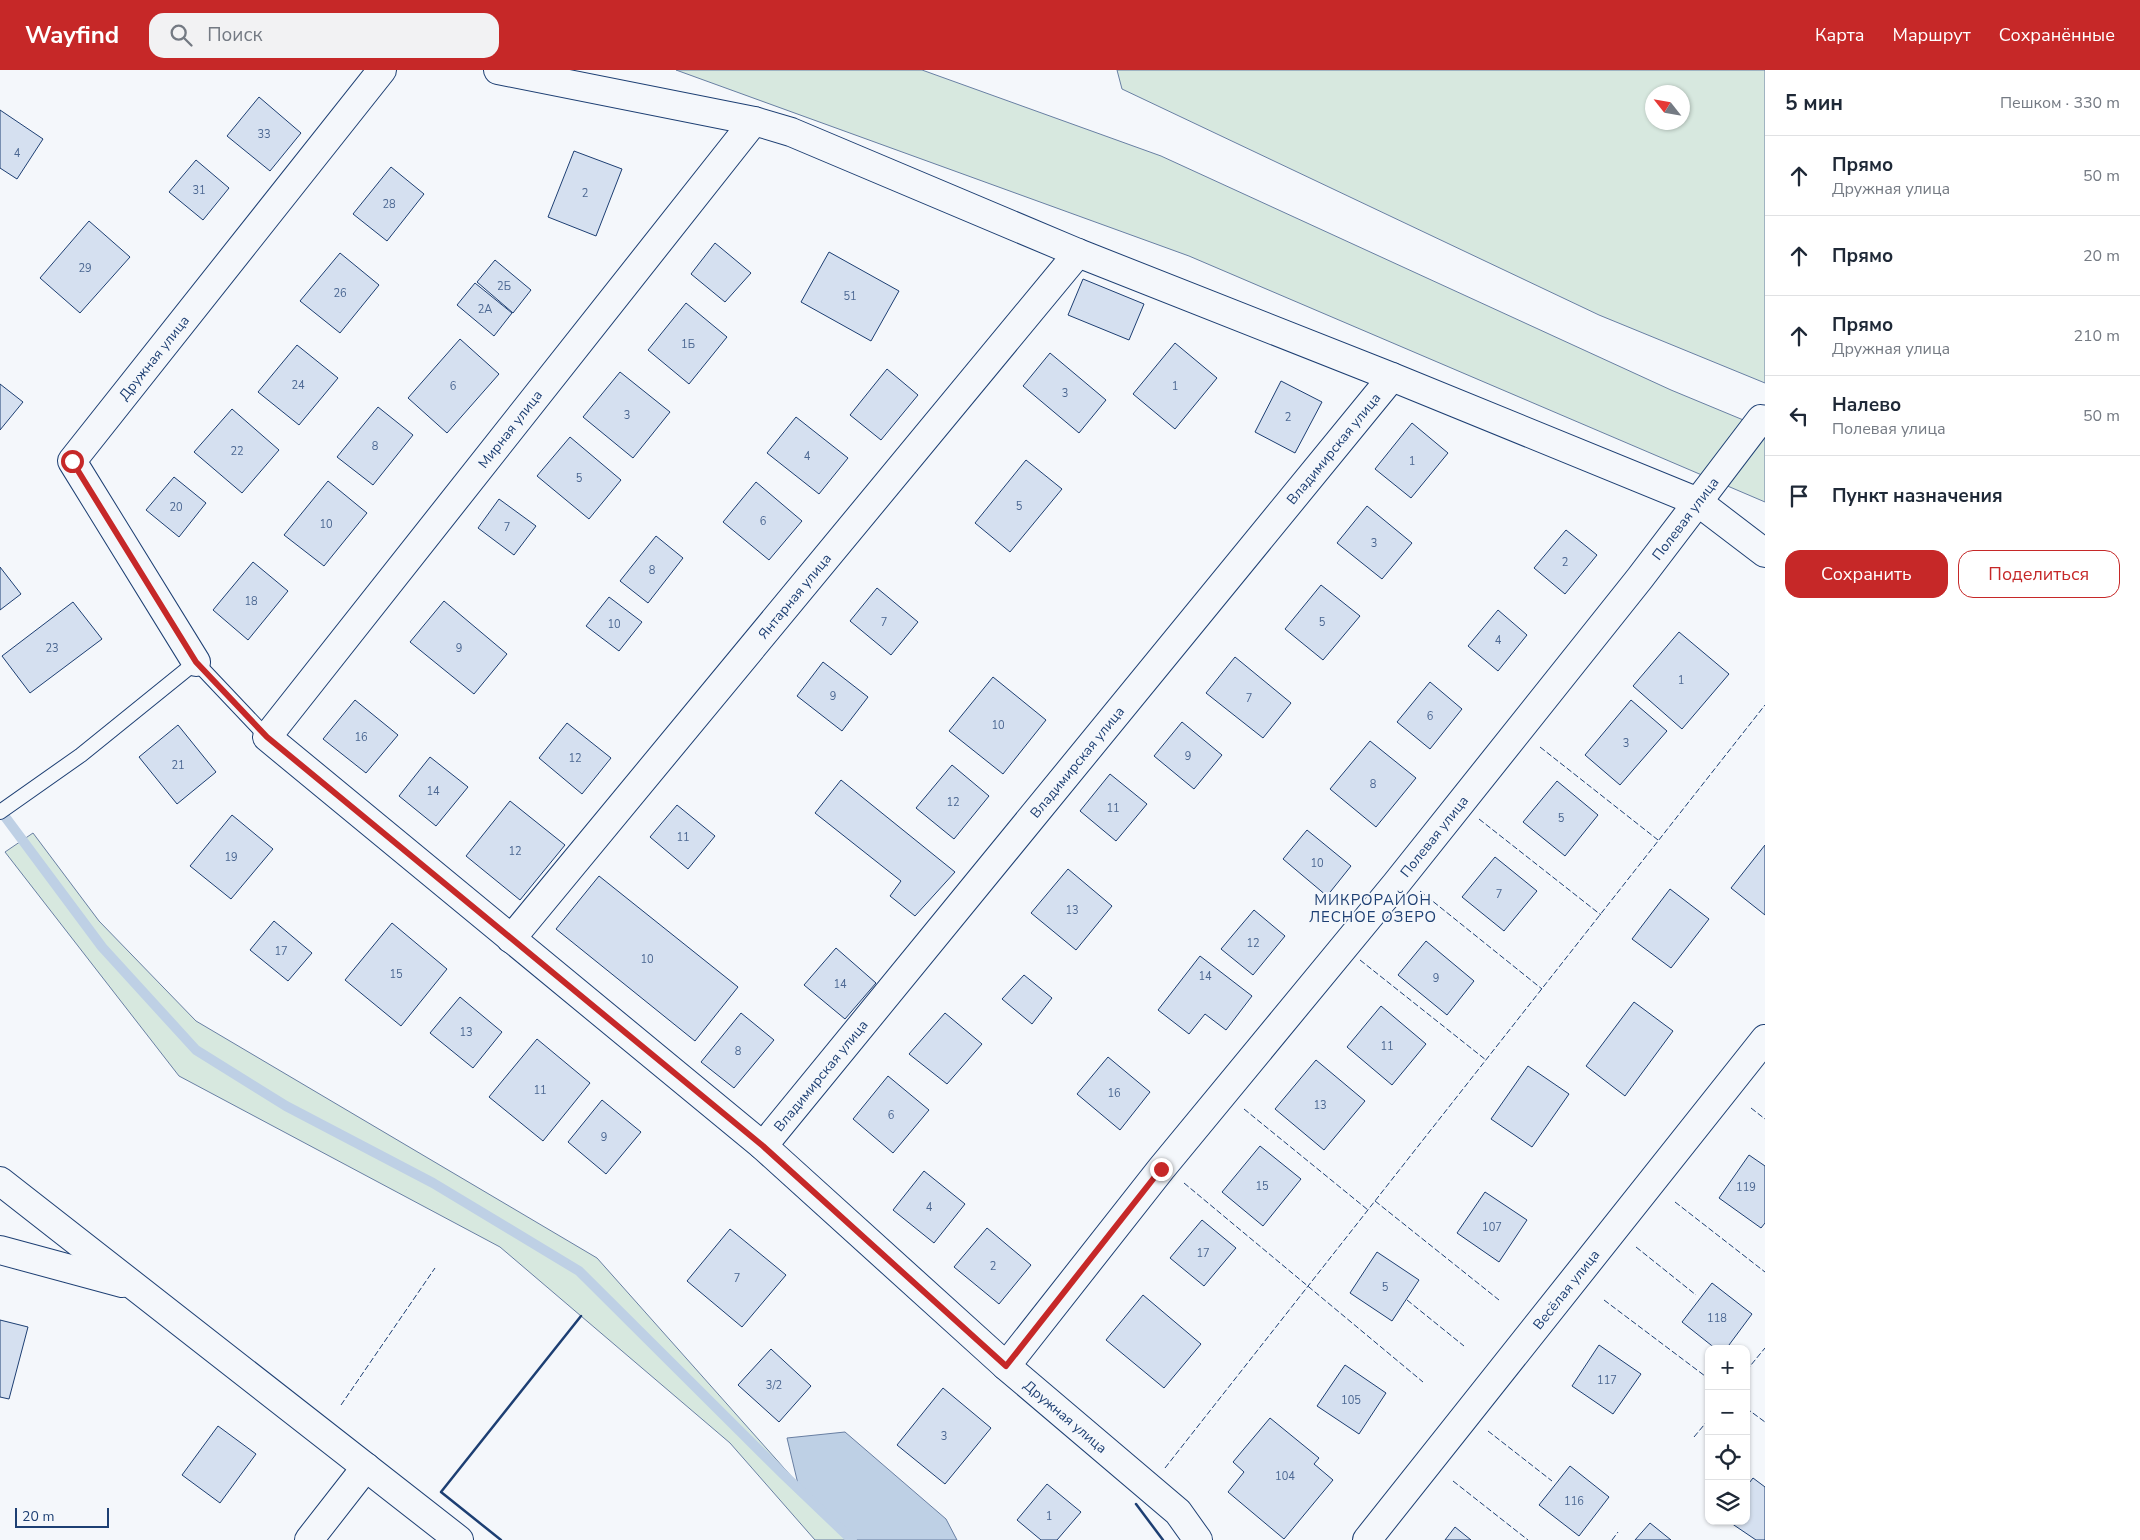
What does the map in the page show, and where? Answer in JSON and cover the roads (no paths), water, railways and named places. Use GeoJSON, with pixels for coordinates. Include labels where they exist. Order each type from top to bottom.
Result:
{"type":"FeatureCollection","features":[{"type":"Feature","properties":{"kind":"street","name":"Дружная улица"},"geometry":{"type":"LineString","coordinates":[[196,662],[72,461],[382,70]]}},
{"type":"Feature","properties":{"kind":"street"},"geometry":{"type":"LineString","coordinates":[[498,70],[754,121],[791,132],[1078,253],[1392,377],[1698,502],[1765,553]]}},
{"type":"Feature","properties":{"kind":"street","name":"Мирная улица"},"geometry":{"type":"LineString","coordinates":[[267,737],[754,121]]}},
{"type":"Feature","properties":{"kind":"street","name":"Янтарная улица"},"geometry":{"type":"LineString","coordinates":[[511,939],[1078,253]]}},
{"type":"Feature","properties":{"kind":"street","name":"Владимирская улица"},"geometry":{"type":"LineString","coordinates":[[763,1146],[1392,377]]}},
{"type":"Feature","properties":{"kind":"street","name":"Полевая улица"},"geometry":{"type":"LineString","coordinates":[[1006,1366],[1161,1169],[1396,884],[1763,419]]}},
{"type":"Feature","properties":{"kind":"street","name":"Дружная улица"},"geometry":{"type":"LineString","coordinates":[[267,737],[763,1146],[1006,1366],[1178,1512],[1198,1540]]}},
{"type":"Feature","properties":{"kind":"street","name":"Весёлая улица"},"geometry":{"type":"LineString","coordinates":[[1367,1540],[1765,1039]]}},
{"type":"Feature","properties":{"kind":"street"},"geometry":{"type":"LineString","coordinates":[[0,1181],[460,1540]]}},
{"type":"Feature","properties":{"kind":"street"},"geometry":{"type":"LineString","coordinates":[[0,1250],[133,1286]]}},
{"type":"Feature","properties":{"kind":"street"},"geometry":{"type":"LineString","coordinates":[[309,1540],[366,1467]]}},
{"type":"Feature","properties":{"kind":"lane"},"geometry":{"type":"LineString","coordinates":[[0,812],[81,755],[196,662],[267,737]]}},
{"type":"Feature","properties":{"kind":"water"},"geometry":{"type":"Polygon","coordinates":[[[845,1432],[946,1519],[957,1540],[851,1540],[798,1484],[787,1438],[845,1432]]]}},
{"type":"Feature","properties":{"kind":"waterway"},"geometry":{"type":"LineString","coordinates":[[0,810],[102,947],[196,1050],[286,1106],[433,1183],[579,1271],[852,1540]]}},
{"type":"Feature","properties":{"kind":"district","name":"МИКРОРАЙОН ЛЕСНОЕ ОЗЕРО"},"geometry":{"type":"Point","coordinates":[1373,908]}}]}
